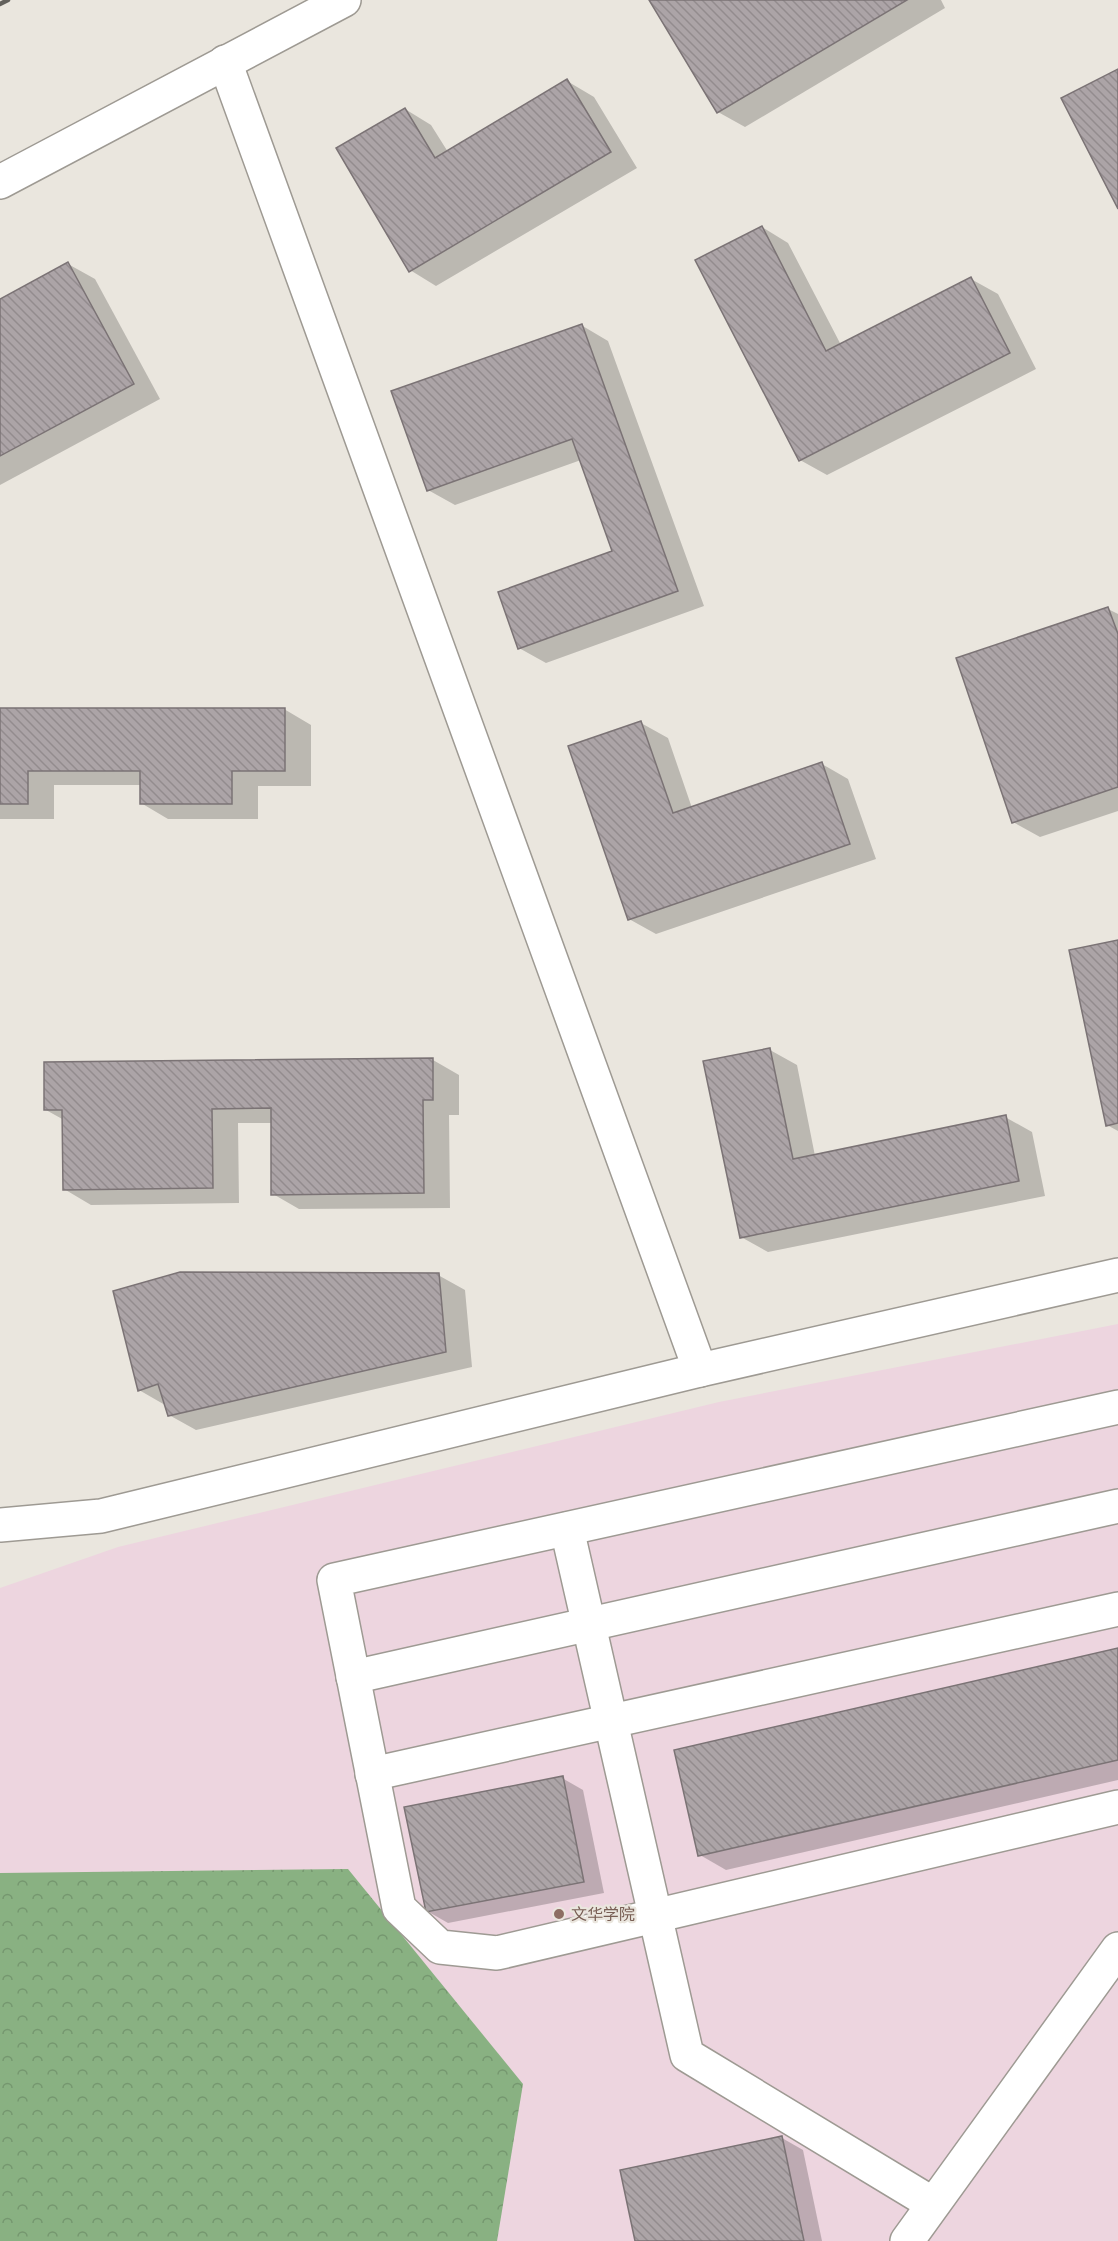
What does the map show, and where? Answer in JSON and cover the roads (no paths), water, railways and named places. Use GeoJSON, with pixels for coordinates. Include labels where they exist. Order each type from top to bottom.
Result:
{"type":"FeatureCollection","features":[{"type":"Feature","properties":{"kind":"street"},"geometry":{"type":"LineString","coordinates":[[0,182],[344,0]]}},
{"type":"Feature","properties":{"kind":"street"},"geometry":{"type":"LineString","coordinates":[[225,62],[700,1370]]}},
{"type":"Feature","properties":{"kind":"street"},"geometry":{"type":"LineString","coordinates":[[0,1525],[101,1516],[700,1370],[1118,1275]]}},
{"type":"Feature","properties":{"kind":"street"},"geometry":{"type":"LineString","coordinates":[[1118,1407],[334,1580],[399,1908],[440,1947],[497,1953],[1118,1807]]}},
{"type":"Feature","properties":{"kind":"street"},"geometry":{"type":"LineString","coordinates":[[353,1677],[1118,1506]]}},
{"type":"Feature","properties":{"kind":"street"},"geometry":{"type":"LineString","coordinates":[[567,1529],[687,2055],[933,2204]]}},
{"type":"Feature","properties":{"kind":"street"},"geometry":{"type":"LineString","coordinates":[[372,1774],[1118,1610]]}},
{"type":"Feature","properties":{"kind":"street"},"geometry":{"type":"LineString","coordinates":[[907,2241],[1118,1949]]}},
{"type":"Feature","properties":{"kind":"railway"},"geometry":{"type":"LineString","coordinates":[[0,4],[8,0]]}},
{"type":"Feature","properties":{"kind":"place","name":"文华学院"},"geometry":{"type":"Point","coordinates":[559,1914]}}]}
